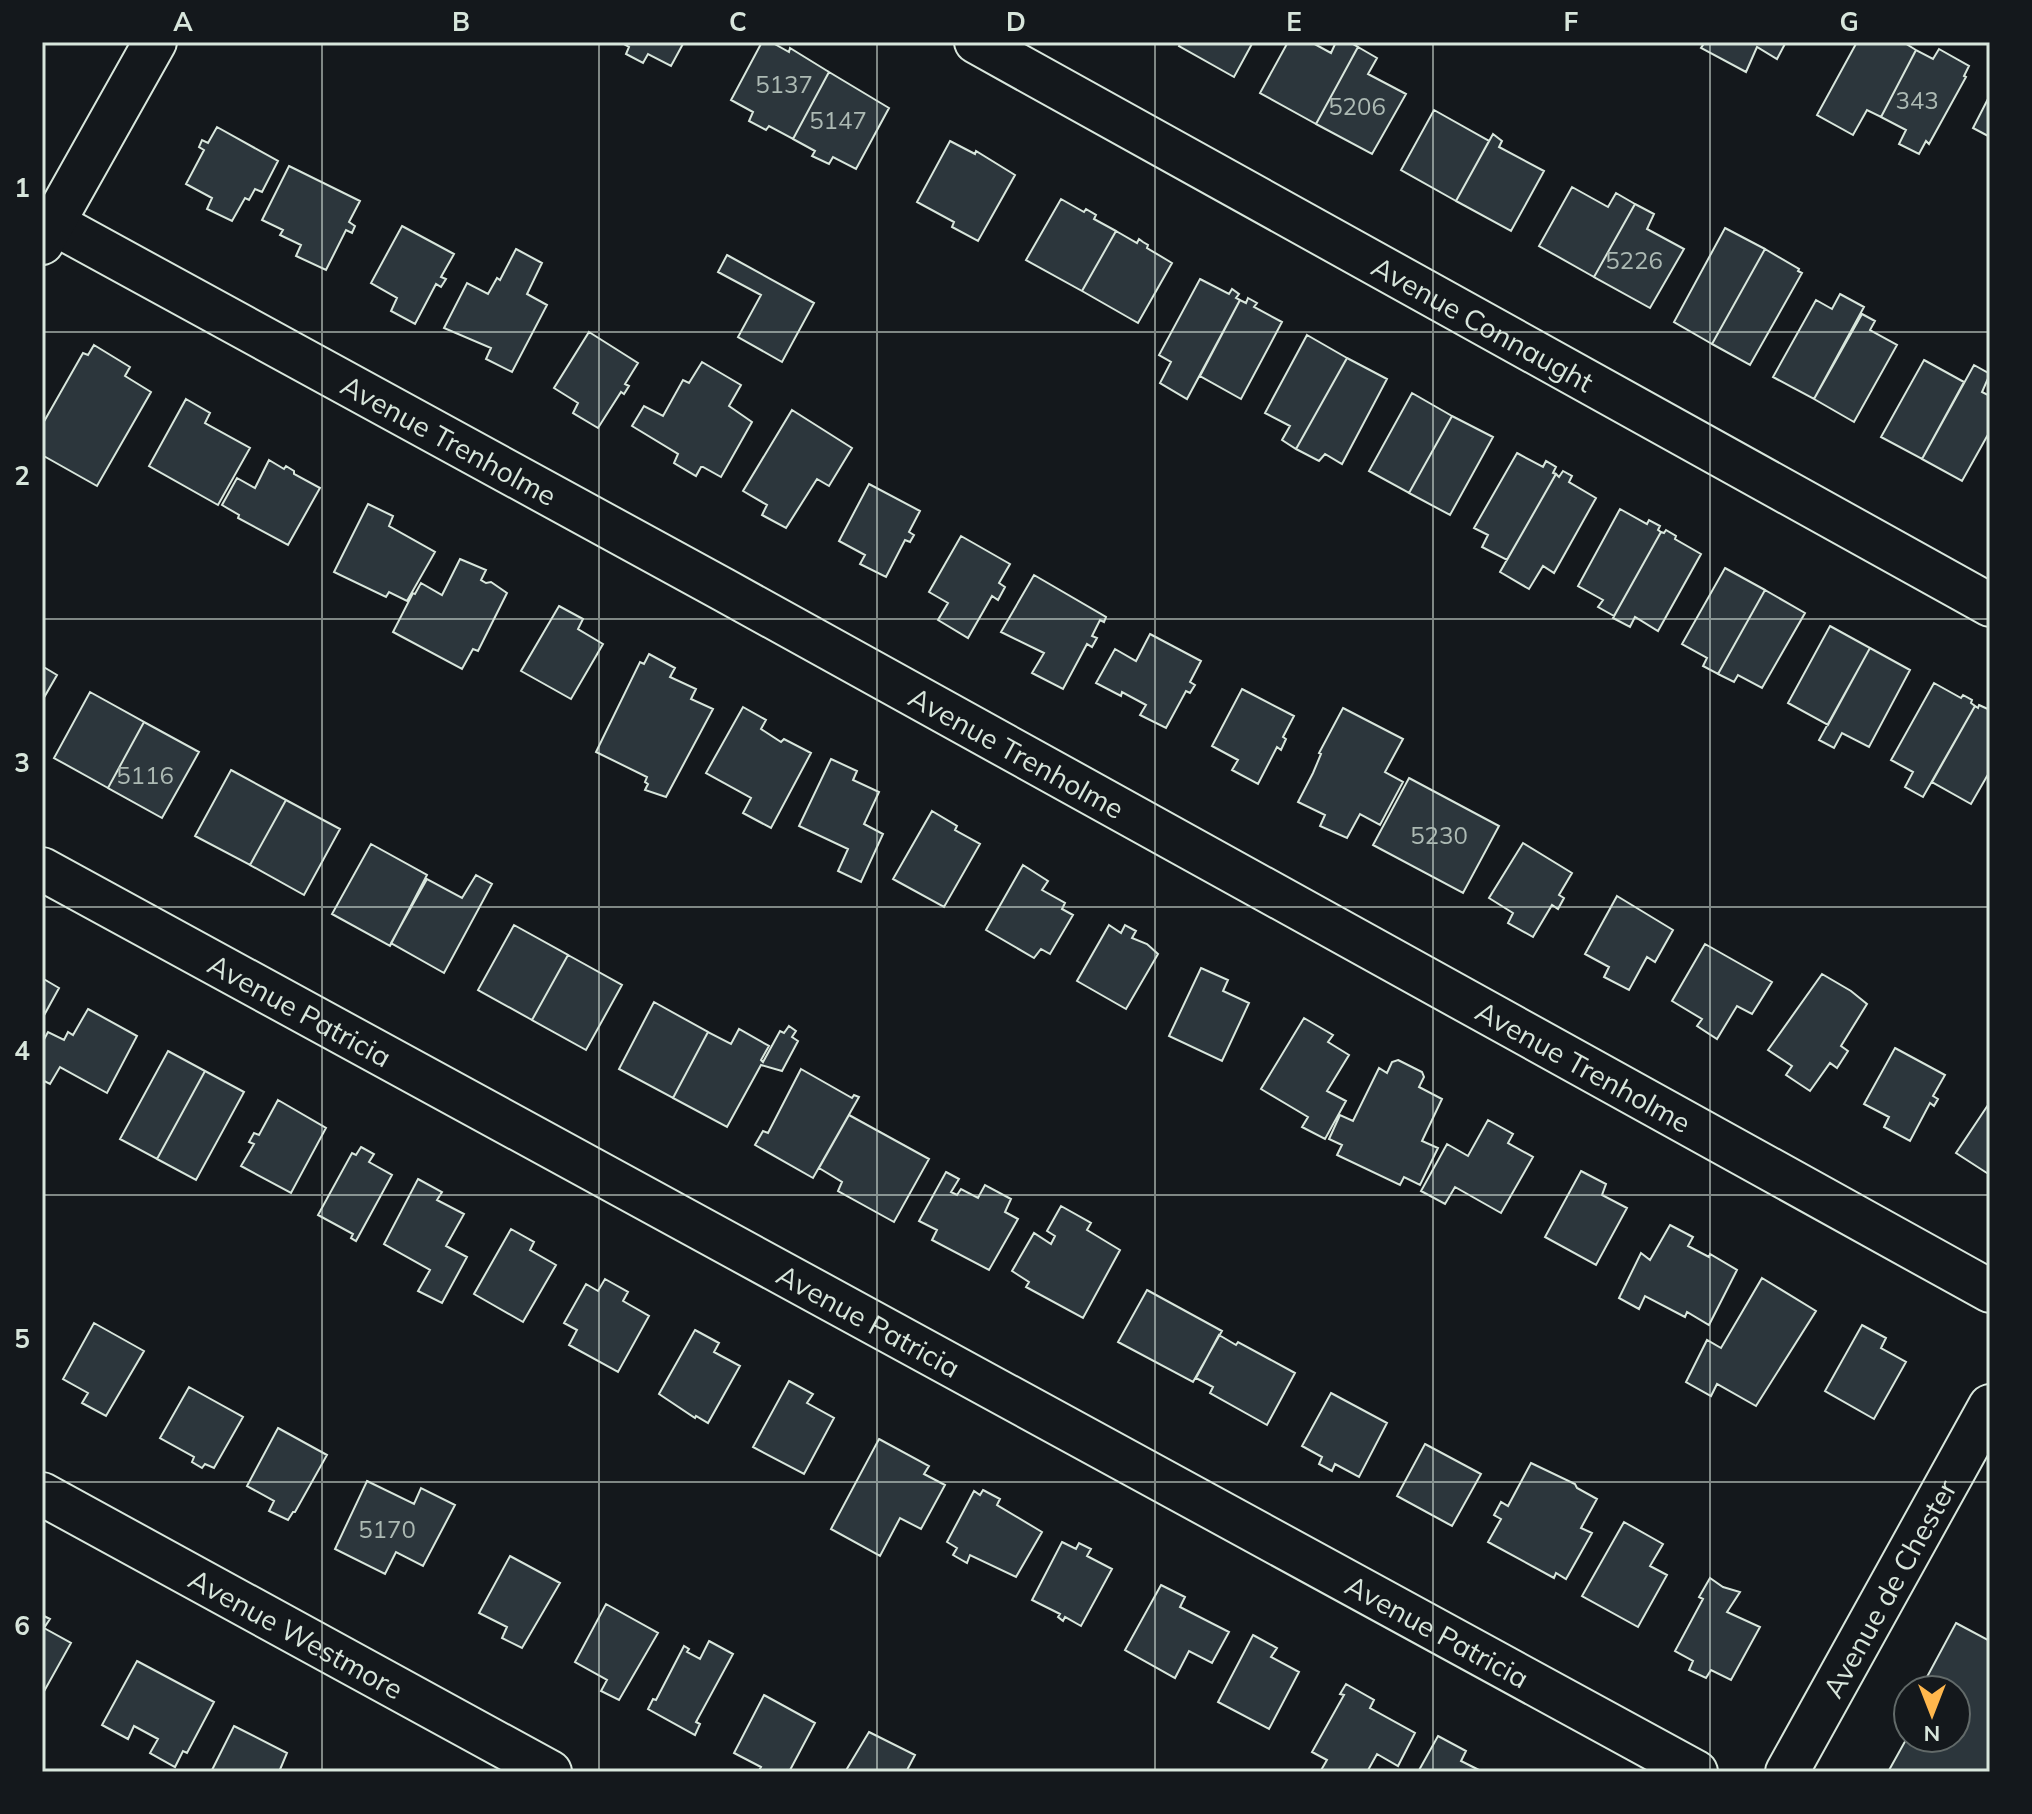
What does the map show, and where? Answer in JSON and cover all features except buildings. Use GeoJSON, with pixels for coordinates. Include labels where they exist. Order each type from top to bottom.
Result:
{"type":"FeatureCollection","features":[{"type":"Feature","properties":{"kind":"street"},"geometry":{"type":"LineString","coordinates":[[46,228],[155,42]]}},
{"type":"Feature","properties":{"kind":"street","name":"Avenue Connaught"},"geometry":{"type":"LineString","coordinates":[[976,42],[1990,605]]}},
{"type":"Feature","properties":{"kind":"street","name":"Avenue Trenholme"},"geometry":{"type":"LineString","coordinates":[[46,228],[710,583],[1990,1291]]}},
{"type":"Feature","properties":{"kind":"street","name":"Avenue Patricia"},"geometry":{"type":"LineString","coordinates":[[42,869],[1696,1772]]}},
{"type":"Feature","properties":{"kind":"street","name":"Avenue de Chester"},"geometry":{"type":"LineString","coordinates":[[1787,1772],[1990,1406]]}},
{"type":"Feature","properties":{"kind":"street","name":"Avenue Westmore"},"geometry":{"type":"LineString","coordinates":[[42,1494],[550,1772]]}}]}
